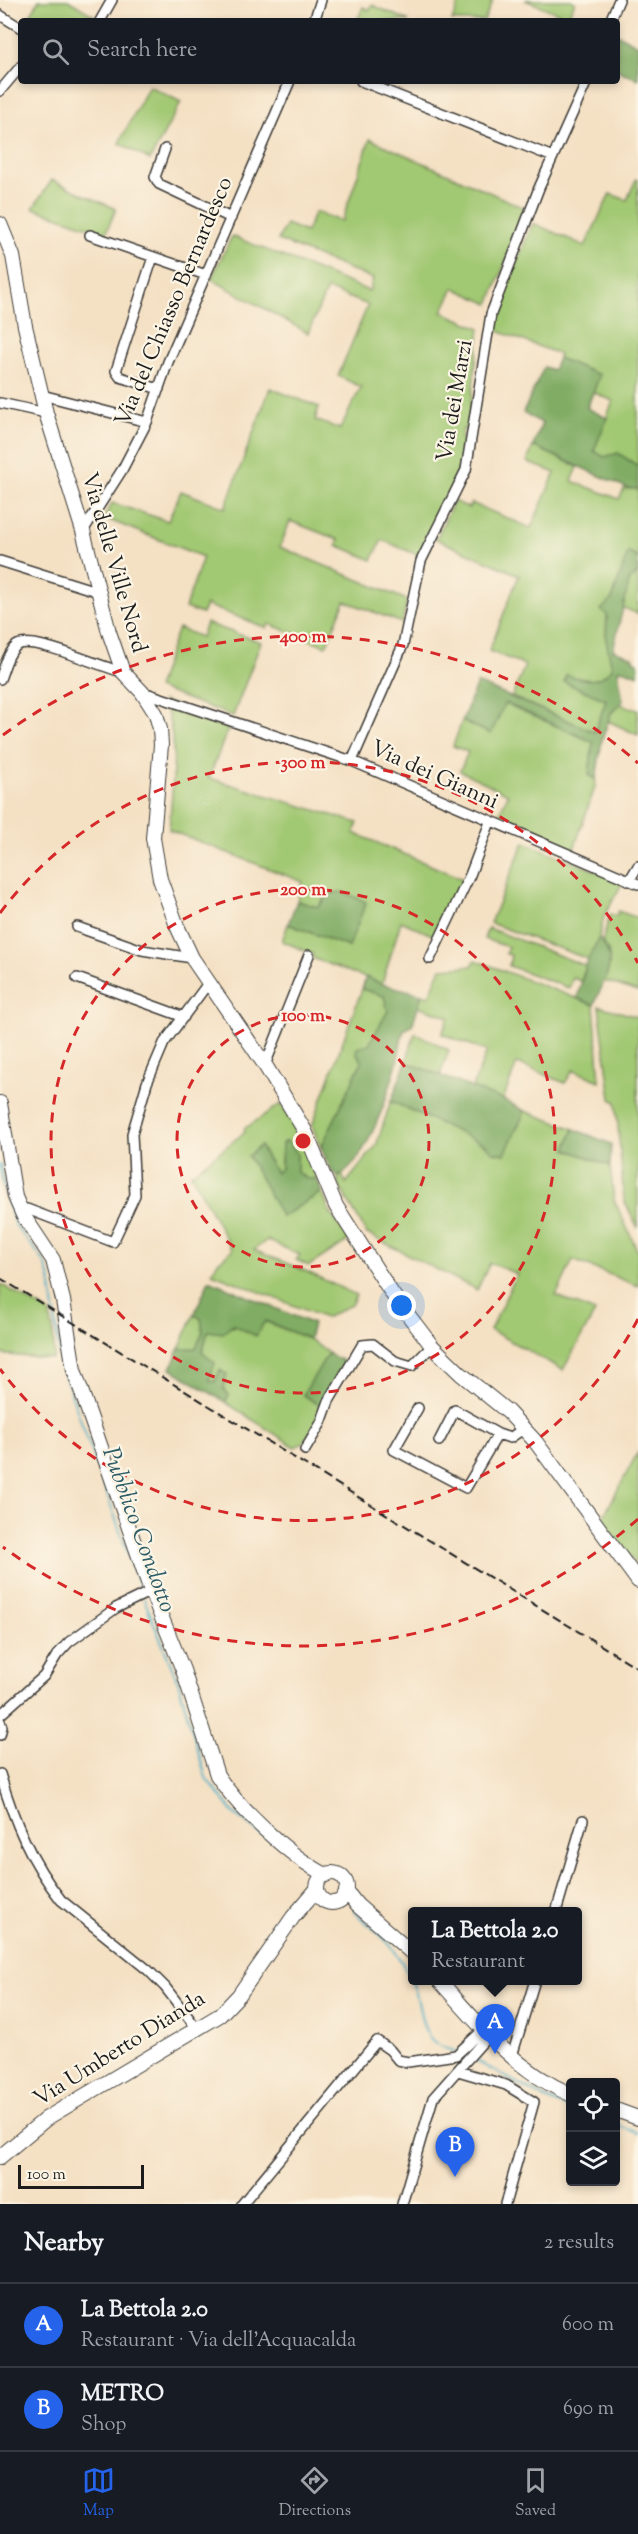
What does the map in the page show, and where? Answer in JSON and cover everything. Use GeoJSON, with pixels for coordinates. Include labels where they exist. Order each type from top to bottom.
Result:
{"type":"FeatureCollection","features":[{"type":"Feature","properties":{"kind":"street"},"geometry":{"type":"LineString","coordinates":[[102,18],[112,0]]}},
{"type":"Feature","properties":{"kind":"street"},"geometry":{"type":"LineString","coordinates":[[315,18],[321,0]]}},
{"type":"Feature","properties":{"kind":"street"},"geometry":{"type":"LineString","coordinates":[[611,18],[620,0]]}},
{"type":"Feature","properties":{"kind":"street"},"geometry":{"type":"LineString","coordinates":[[0,15],[18,26]]}},
{"type":"Feature","properties":{"kind":"street"},"geometry":{"type":"LineString","coordinates":[[0,91],[18,70]]}},
{"type":"Feature","properties":{"kind":"street","name":"Via del Chiasso Bernardesco"},"geometry":{"type":"LineString","coordinates":[[82,531],[122,470],[147,422],[168,362],[289,84]]}},
{"type":"Feature","properties":{"kind":"street"},"geometry":{"type":"LineString","coordinates":[[368,84],[553,158]]}},
{"type":"Feature","properties":{"kind":"street","name":"Via dei Marzi"},"geometry":{"type":"LineString","coordinates":[[352,761],[403,645],[421,561],[466,470],[491,314],[553,158],[586,84]]}},
{"type":"Feature","properties":{"kind":"street"},"geometry":{"type":"LineString","coordinates":[[165,148],[155,177],[159,184],[231,218]]}},
{"type":"Feature","properties":{"kind":"street","name":"Via delle Ville Nord"},"geometry":{"type":"LineString","coordinates":[[0,224],[13,256],[25,326],[46,413],[82,531],[109,632],[123,672],[142,692],[156,714],[161,745],[153,838],[155,860],[171,910],[192,958],[265,1065],[305,1131],[336,1206],[393,1295],[432,1346],[535,1441],[638,1581]]}},
{"type":"Feature","properties":{"kind":"street"},"geometry":{"type":"LineString","coordinates":[[90,235],[206,275]]}},
{"type":"Feature","properties":{"kind":"street"},"geometry":{"type":"LineString","coordinates":[[153,257],[116,371],[120,377],[159,389]]}},
{"type":"Feature","properties":{"kind":"street"},"geometry":{"type":"LineString","coordinates":[[42,395],[147,422]]}},
{"type":"Feature","properties":{"kind":"street"},"geometry":{"type":"LineString","coordinates":[[0,403],[46,413]]}},
{"type":"Feature","properties":{"kind":"street"},"geometry":{"type":"LineString","coordinates":[[0,561],[99,592]]}},
{"type":"Feature","properties":{"kind":"street"},"geometry":{"type":"LineString","coordinates":[[0,679],[10,654],[17,645],[24,643],[44,646],[123,672]]}},
{"type":"Feature","properties":{"kind":"street","name":"Via dei Gianni"},"geometry":{"type":"LineString","coordinates":[[142,692],[352,761],[633,882]]}},
{"type":"Feature","properties":{"kind":"street"},"geometry":{"type":"LineString","coordinates":[[430,959],[470,875],[490,822]]}},
{"type":"Feature","properties":{"kind":"street"},"geometry":{"type":"LineString","coordinates":[[633,882],[638,866]]}},
{"type":"Feature","properties":{"kind":"street"},"geometry":{"type":"LineString","coordinates":[[77,927],[142,950],[192,958]]}},
{"type":"Feature","properties":{"kind":"street"},"geometry":{"type":"LineString","coordinates":[[265,1065],[309,955]]}},
{"type":"Feature","properties":{"kind":"street"},"geometry":{"type":"LineString","coordinates":[[77,978],[184,1017]]}},
{"type":"Feature","properties":{"kind":"street"},"geometry":{"type":"LineString","coordinates":[[21,1210],[27,1209],[113,1242],[135,1195],[132,1134],[147,1083],[164,1043],[209,982]]}},
{"type":"Feature","properties":{"kind":"street"},"geometry":{"type":"LineString","coordinates":[[0,1103],[12,1186],[21,1210],[53,1260],[74,1370],[145,1594],[183,1670],[217,1775],[226,1789],[252,1817],[309,1866],[328,1891],[357,1905],[408,1950]]}},
{"type":"Feature","properties":{"kind":"street"},"geometry":{"type":"LineString","coordinates":[[305,1450],[321,1423],[329,1401],[362,1345],[373,1344],[395,1361],[412,1366],[432,1346]]}},
{"type":"Feature","properties":{"kind":"street"},"geometry":{"type":"LineString","coordinates":[[418,1408],[394,1450],[466,1488],[498,1434]]}},
{"type":"Feature","properties":{"kind":"street"},"geometry":{"type":"LineString","coordinates":[[439,1441],[454,1410],[510,1438],[523,1429]]}},
{"type":"Feature","properties":{"kind":"street"},"geometry":{"type":"LineString","coordinates":[[0,1715],[44,1676],[57,1655],[69,1642],[116,1608],[145,1594]]}},
{"type":"Feature","properties":{"kind":"street"},"geometry":{"type":"LineString","coordinates":[[0,1721],[2,1727],[0,1735]]}},
{"type":"Feature","properties":{"kind":"street"},"geometry":{"type":"LineString","coordinates":[[0,1774],[25,1845],[50,1886],[61,1900],[159,1981],[198,2030]]}},
{"type":"Feature","properties":{"kind":"street"},"geometry":{"type":"LineString","coordinates":[[557,1907],[583,1820]]}},
{"type":"Feature","properties":{"kind":"street","name":"Via Umberto Dianda"},"geometry":{"type":"LineString","coordinates":[[0,2157],[47,2118],[220,2015],[238,1995],[304,1905],[328,1891]]}},
{"type":"Feature","properties":{"kind":"street"},"geometry":{"type":"LineString","coordinates":[[443,1985],[486,2033],[531,2073],[566,2092]]}},
{"type":"Feature","properties":{"kind":"street"},"geometry":{"type":"LineString","coordinates":[[512,2056],[533,1985]]}},
{"type":"Feature","properties":{"kind":"street"},"geometry":{"type":"LineString","coordinates":[[402,2204],[430,2103],[466,2062],[486,2033]]}},
{"type":"Feature","properties":{"kind":"street"},"geometry":{"type":"LineString","coordinates":[[242,2204],[376,2041],[402,2062],[459,2052],[486,2033]]}},
{"type":"Feature","properties":{"kind":"street"},"geometry":{"type":"LineString","coordinates":[[458,2071],[506,2085],[534,2102],[505,2204]]}},
{"type":"Feature","properties":{"kind":"street"},"geometry":{"type":"LineString","coordinates":[[620,2112],[638,2118]]}},
{"type":"Feature","properties":{"kind":"street","name":"Via Umberto Dianda"},"geometry":{"type":"LineString","coordinates":[[0,2167],[20,2141]]}},
{"type":"Feature","properties":{"kind":"green space"},"geometry":{"type":"Polygon","coordinates":[[[39,0],[68,0],[96,17],[95,18],[29,18],[39,0]]]}},
{"type":"Feature","properties":{"kind":"green space"},"geometry":{"type":"Polygon","coordinates":[[[460,0],[493,0],[485,18],[453,18],[460,0]]]}},
{"type":"Feature","properties":{"kind":"green space"},"geometry":{"type":"Polygon","coordinates":[[[525,0],[571,0],[575,2],[568,17],[525,0]]]}},
{"type":"Feature","properties":{"kind":"green space"},"geometry":{"type":"Polygon","coordinates":[[[372,5],[402,18],[358,18],[363,7],[369,10],[372,5]]]}},
{"type":"Feature","properties":{"kind":"green space"},"geometry":{"type":"Polygon","coordinates":[[[620,36],[638,45],[638,79],[620,71],[620,36]]]}},
{"type":"Feature","properties":{"kind":"green space"},"geometry":{"type":"Polygon","coordinates":[[[149,86],[181,102],[150,160],[119,143],[149,86]]]}},
{"type":"Feature","properties":{"kind":"green space"},"geometry":{"type":"Polygon","coordinates":[[[370,139],[527,209],[489,304],[454,288],[442,312],[480,328],[468,429],[463,429],[461,439],[466,441],[447,500],[420,556],[382,540],[372,560],[337,545],[339,540],[290,521],[280,547],[407,600],[402,623],[345,601],[326,646],[269,624],[267,628],[206,605],[202,614],[185,608],[203,557],[104,518],[112,503],[168,521],[181,491],[225,508],[270,388],[319,407],[315,420],[340,429],[361,387],[338,376],[368,305],[327,289],[308,333],[211,279],[232,236],[369,291],[373,279],[278,240],[286,224],[306,232],[315,212],[342,221],[370,139]]]}},
{"type":"Feature","properties":{"kind":"green space"},"geometry":{"type":"Polygon","coordinates":[[[636,179],[638,180],[638,466],[622,457],[604,457],[593,451],[613,401],[593,392],[599,375],[558,358],[559,354],[492,329],[495,315],[533,223],[585,246],[610,194],[627,200],[636,179]]]}},
{"type":"Feature","properties":{"kind":"green space"},"geometry":{"type":"Polygon","coordinates":[[[52,180],[116,209],[106,233],[33,208],[52,180]]]}},
{"type":"Feature","properties":{"kind":"green space"},"geometry":{"type":"Polygon","coordinates":[[[558,358],[600,375],[587,408],[607,418],[594,451],[604,457],[618,453],[638,466],[638,489],[627,488],[533,446],[542,423],[523,413],[544,367],[553,370],[558,358]]]}},
{"type":"Feature","properties":{"kind":"green space"},"geometry":{"type":"Polygon","coordinates":[[[533,446],[578,467],[572,481],[619,499],[624,489],[638,489],[638,558],[628,553],[607,614],[606,639],[612,668],[597,679],[567,675],[564,682],[606,700],[595,732],[512,697],[525,665],[489,651],[519,575],[436,539],[454,501],[469,508],[471,503],[531,528],[555,473],[527,462],[533,446]]]}},
{"type":"Feature","properties":{"kind":"green space"},"geometry":{"type":"Polygon","coordinates":[[[628,552],[638,558],[638,570],[634,577],[630,578],[613,650],[633,657],[633,660],[638,663],[638,675],[618,670],[623,701],[611,713],[602,740],[596,779],[589,775],[593,742],[505,703],[491,734],[462,721],[477,683],[595,732],[606,700],[564,682],[566,675],[591,680],[602,677],[612,668],[606,639],[607,615],[601,610],[612,599],[628,552]]]}},
{"type":"Feature","properties":{"kind":"green space"},"geometry":{"type":"Polygon","coordinates":[[[638,570],[638,614],[622,607],[630,578],[634,577],[638,570]]]}},
{"type":"Feature","properties":{"kind":"green space"},"geometry":{"type":"Polygon","coordinates":[[[206,623],[261,642],[233,716],[157,688],[178,628],[201,637],[206,623]]]}},
{"type":"Feature","properties":{"kind":"green space"},"geometry":{"type":"Polygon","coordinates":[[[163,701],[230,724],[209,778],[358,823],[354,833],[463,879],[434,936],[401,921],[382,984],[312,958],[313,954],[282,941],[288,924],[349,947],[324,898],[318,907],[297,901],[303,882],[169,830],[174,764],[172,732],[163,701]]]}},
{"type":"Feature","properties":{"kind":"green space"},"geometry":{"type":"Polygon","coordinates":[[[504,703],[593,742],[589,775],[596,779],[595,787],[573,852],[497,818],[508,794],[460,771],[468,752],[453,746],[462,721],[491,733],[504,703]]]}},
{"type":"Feature","properties":{"kind":"green space"},"geometry":{"type":"Polygon","coordinates":[[[620,704],[638,710],[638,735],[608,721],[611,713],[620,704]]]}},
{"type":"Feature","properties":{"kind":"green space"},"geometry":{"type":"Polygon","coordinates":[[[524,842],[623,882],[604,916],[599,938],[588,959],[490,923],[524,842]]]}},
{"type":"Feature","properties":{"kind":"green space"},"geometry":{"type":"Polygon","coordinates":[[[343,892],[366,902],[349,947],[288,924],[297,901],[318,907],[331,893],[343,892]]]}},
{"type":"Feature","properties":{"kind":"green space"},"geometry":{"type":"Polygon","coordinates":[[[618,911],[638,918],[638,992],[604,981],[609,956],[602,942],[610,914],[617,916],[618,911]]]}},
{"type":"Feature","properties":{"kind":"green space"},"geometry":{"type":"Polygon","coordinates":[[[488,928],[586,966],[581,981],[573,978],[569,988],[509,966],[511,955],[506,954],[508,947],[484,939],[488,928]]]}},
{"type":"Feature","properties":{"kind":"green space"},"geometry":{"type":"Polygon","coordinates":[[[599,938],[605,946],[609,962],[606,978],[594,1005],[577,998],[588,959],[599,938]]]}},
{"type":"Feature","properties":{"kind":"green space"},"geometry":{"type":"Polygon","coordinates":[[[475,960],[594,1005],[600,1081],[573,1070],[565,1083],[517,1063],[503,1100],[472,1088],[487,1051],[442,1034],[449,1017],[418,1006],[422,994],[429,996],[441,968],[472,966],[475,960]]]}},
{"type":"Feature","properties":{"kind":"green space"},"geometry":{"type":"Polygon","coordinates":[[[366,977],[382,984],[422,994],[412,1026],[404,1030],[393,1075],[375,1126],[358,1157],[349,1169],[338,1177],[331,1170],[321,1148],[362,1061],[356,1052],[357,1048],[369,1044],[388,1011],[384,996],[362,989],[366,977]]]}},
{"type":"Feature","properties":{"kind":"green space"},"geometry":{"type":"Polygon","coordinates":[[[362,989],[384,996],[388,1011],[369,1044],[356,1052],[362,1061],[321,1148],[312,1126],[362,989]]]}},
{"type":"Feature","properties":{"kind":"green space"},"geometry":{"type":"Polygon","coordinates":[[[599,1006],[638,1017],[638,1228],[624,1200],[616,1102],[611,1099],[599,1006]]]}},
{"type":"Feature","properties":{"kind":"green space"},"geometry":{"type":"Polygon","coordinates":[[[415,1033],[449,1050],[440,1075],[406,1062],[415,1033]]]}},
{"type":"Feature","properties":{"kind":"green space"},"geometry":{"type":"Polygon","coordinates":[[[406,1062],[506,1101],[525,1111],[505,1154],[493,1152],[486,1145],[391,1101],[406,1062]]]}},
{"type":"Feature","properties":{"kind":"green space"},"geometry":{"type":"Polygon","coordinates":[[[391,1101],[486,1145],[493,1152],[504,1154],[525,1111],[574,1129],[566,1149],[610,1166],[614,1200],[638,1252],[638,1286],[573,1260],[556,1296],[595,1312],[563,1370],[490,1330],[517,1274],[490,1263],[477,1290],[367,1234],[338,1184],[338,1177],[342,1175],[346,1183],[376,1146],[391,1101]]]}},
{"type":"Feature","properties":{"kind":"green space"},"geometry":{"type":"Polygon","coordinates":[[[281,1104],[306,1145],[317,1179],[307,1179],[297,1172],[297,1153],[281,1157],[281,1168],[276,1173],[260,1146],[248,1156],[282,1217],[322,1192],[330,1212],[349,1240],[309,1266],[296,1260],[300,1255],[267,1240],[254,1250],[356,1295],[351,1305],[325,1318],[212,1273],[217,1263],[232,1250],[191,1174],[245,1132],[244,1129],[281,1104]]]}},
{"type":"Feature","properties":{"kind":"green space"},"geometry":{"type":"Polygon","coordinates":[[[574,1129],[611,1144],[610,1166],[566,1149],[574,1129]]]}},
{"type":"Feature","properties":{"kind":"green space"},"geometry":{"type":"Polygon","coordinates":[[[287,1141],[297,1153],[297,1172],[307,1179],[317,1179],[322,1192],[282,1217],[248,1156],[260,1146],[276,1173],[281,1168],[282,1143],[287,1141]]]}},
{"type":"Feature","properties":{"kind":"green space"},"geometry":{"type":"Polygon","coordinates":[[[209,1280],[313,1324],[309,1339],[265,1321],[256,1336],[233,1325],[223,1333],[208,1331],[202,1352],[215,1363],[209,1380],[215,1382],[220,1370],[227,1374],[223,1389],[229,1395],[225,1402],[171,1369],[179,1349],[196,1348],[203,1332],[201,1318],[194,1315],[209,1280]]]}},
{"type":"Feature","properties":{"kind":"green space"},"geometry":{"type":"Polygon","coordinates":[[[0,1284],[49,1312],[53,1329],[54,1356],[51,1359],[0,1354],[0,1284]]]}},
{"type":"Feature","properties":{"kind":"green space"},"geometry":{"type":"Polygon","coordinates":[[[194,1315],[201,1318],[203,1332],[196,1348],[179,1349],[194,1315]]]}},
{"type":"Feature","properties":{"kind":"green space"},"geometry":{"type":"Polygon","coordinates":[[[264,1321],[309,1339],[328,1353],[304,1395],[324,1408],[304,1443],[295,1447],[225,1402],[229,1395],[215,1382],[209,1380],[202,1352],[208,1331],[264,1321]]]}},
{"type":"Feature","properties":{"kind":"green space"},"geometry":{"type":"Polygon","coordinates":[[[328,1353],[348,1364],[324,1408],[303,1395],[328,1353]]]}},
{"type":"Feature","properties":{"kind":"green space"},"geometry":{"type":"Polygon","coordinates":[[[638,1452],[638,1566],[601,1521],[638,1452]]]}},
{"type":"Feature","properties":{"kind":"waterway","name":"Pubblico Condotto"},"geometry":{"type":"LineString","coordinates":[[0,1165],[6,1197],[16,1226],[44,1261],[50,1278],[60,1356],[66,1379],[142,1593]]}},
{"type":"Feature","properties":{"kind":"waterway","name":"Pubblico Condotto"},"geometry":{"type":"LineString","coordinates":[[144,1599],[178,1682],[206,1778],[234,1813],[261,1835]]}},
{"type":"Feature","properties":{"kind":"waterway","name":"Pubblico Condotto"},"geometry":{"type":"LineString","coordinates":[[354,1912],[386,1940],[408,1974]]}},
{"type":"Feature","properties":{"kind":"waterway","name":"Pubblico Condotto"},"geometry":{"type":"LineString","coordinates":[[413,1985],[428,2035],[434,2042],[455,2051]]}},
{"type":"Feature","properties":{"kind":"waterway","name":"Pubblico Condotto"},"geometry":{"type":"LineString","coordinates":[[471,2058],[546,2099],[566,2107]]}},
{"type":"Feature","properties":{"kind":"waterway","name":"Pubblico Condotto"},"geometry":{"type":"LineString","coordinates":[[620,2126],[638,2133]]}},
{"type":"Feature","properties":{"kind":"railway"},"geometry":{"type":"LineString","coordinates":[[0,1278],[638,1668]]}},
{"type":"Feature","properties":{"kind":"place","name":"La Bettola 2.0"},"geometry":{"type":"Point","coordinates":[495,2054]}},
{"type":"Feature","properties":{"kind":"place","name":"METRO"},"geometry":{"type":"Point","coordinates":[455,2177]}}]}
